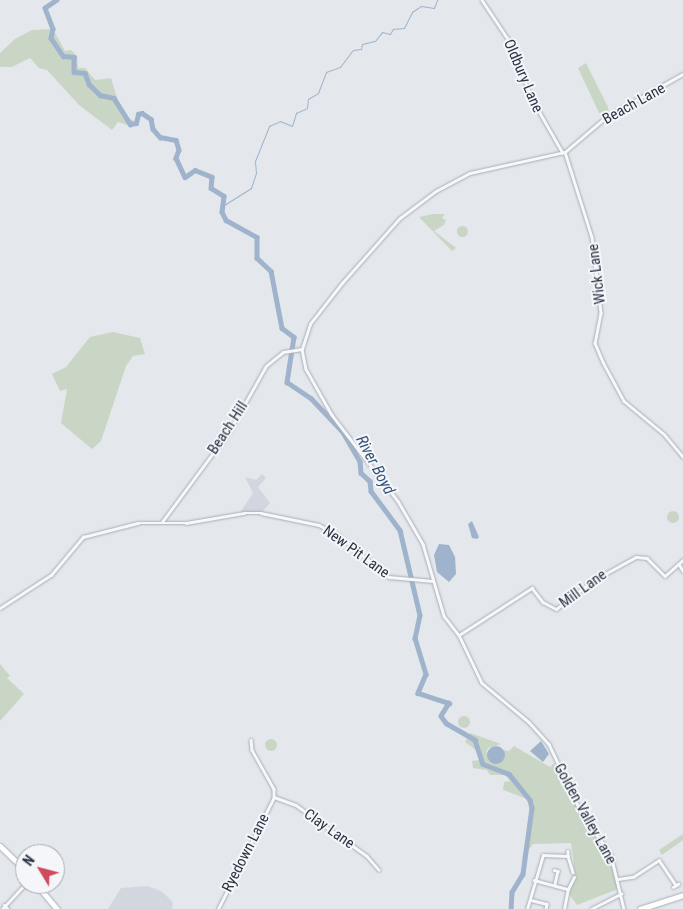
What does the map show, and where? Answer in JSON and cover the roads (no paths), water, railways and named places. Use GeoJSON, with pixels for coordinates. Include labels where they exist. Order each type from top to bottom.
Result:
{"type":"FeatureCollection","features":[{"type":"Feature","properties":{"kind":"main road"},"geometry":{"type":"LineString","coordinates":[[0,846],[15,860]]}},
{"type":"Feature","properties":{"kind":"main road"},"geometry":{"type":"LineString","coordinates":[[44,894],[57,909]]}},
{"type":"Feature","properties":{"kind":"main road"},"geometry":{"type":"LineString","coordinates":[[640,909],[683,895]]}},
{"type":"Feature","properties":{"kind":"street","name":"Oldbury Lane"},"geometry":{"type":"LineString","coordinates":[[482,0],[512,45],[531,97],[564,152]]}},
{"type":"Feature","properties":{"kind":"street","name":"Beach Lane"},"geometry":{"type":"LineString","coordinates":[[564,152],[606,117],[683,74]]}},
{"type":"Feature","properties":{"kind":"street"},"geometry":{"type":"LineString","coordinates":[[302,349],[307,330],[317,314],[405,214],[464,175],[564,152]]}},
{"type":"Feature","properties":{"kind":"street","name":"Wick Lane"},"geometry":{"type":"LineString","coordinates":[[564,152],[592,237],[601,313],[595,343],[602,362],[624,401],[664,434],[683,457]]}},
{"type":"Feature","properties":{"kind":"street","name":"Beach Hill"},"geometry":{"type":"LineString","coordinates":[[162,522],[230,430],[266,366],[290,350],[302,349]]}},
{"type":"Feature","properties":{"kind":"street","name":"Golden Valley Lane"},"geometry":{"type":"LineString","coordinates":[[302,349],[306,369],[332,415],[398,501],[423,544],[444,616],[459,635],[487,689],[546,740],[581,812],[611,854],[624,909]]}},
{"type":"Feature","properties":{"kind":"street","name":"New Pit Lane"},"geometry":{"type":"LineString","coordinates":[[0,608],[51,575],[78,539],[138,523],[186,523],[254,513],[314,524],[338,535],[383,574],[393,578],[412,577],[433,581]]}},
{"type":"Feature","properties":{"kind":"street","name":"Mill Lane"},"geometry":{"type":"LineString","coordinates":[[459,635],[532,588],[543,602],[556,609],[601,575],[636,557],[647,558],[663,576],[668,576],[683,560]]}},
{"type":"Feature","properties":{"kind":"street"},"geometry":{"type":"LineString","coordinates":[[679,564],[683,571]]}},
{"type":"Feature","properties":{"kind":"street"},"geometry":{"type":"LineString","coordinates":[[251,740],[252,750],[274,789],[274,797]]}},
{"type":"Feature","properties":{"kind":"street","name":"Clay Lane"},"geometry":{"type":"LineString","coordinates":[[274,797],[296,806],[367,856],[379,870]]}},
{"type":"Feature","properties":{"kind":"street","name":"Ryedown Lane"},"geometry":{"type":"LineString","coordinates":[[218,909],[274,797]]}},
{"type":"Feature","properties":{"kind":"street"},"geometry":{"type":"LineString","coordinates":[[568,851],[573,872]]}},
{"type":"Feature","properties":{"kind":"street"},"geometry":{"type":"LineString","coordinates":[[526,909],[542,855],[568,856]]}},
{"type":"Feature","properties":{"kind":"street"},"geometry":{"type":"LineString","coordinates":[[618,879],[633,877],[659,860],[676,885]]}},
{"type":"Feature","properties":{"kind":"street"},"geometry":{"type":"LineString","coordinates":[[554,870],[558,871],[555,884]]}},
{"type":"Feature","properties":{"kind":"street"},"geometry":{"type":"LineString","coordinates":[[564,909],[568,889],[574,877]]}},
{"type":"Feature","properties":{"kind":"street"},"geometry":{"type":"LineString","coordinates":[[534,880],[555,884],[568,889]]}},
{"type":"Feature","properties":{"kind":"street"},"geometry":{"type":"LineString","coordinates":[[2,909],[15,894]]}},
{"type":"Feature","properties":{"kind":"street"},"geometry":{"type":"LineString","coordinates":[[591,909],[621,894]]}},
{"type":"Feature","properties":{"kind":"street"},"geometry":{"type":"LineString","coordinates":[[531,900],[547,904],[546,909]]}},
{"type":"Feature","properties":{"kind":"street"},"geometry":{"type":"LineString","coordinates":[[4,906],[8,909]]}},
{"type":"Feature","properties":{"kind":"water"},"geometry":{"type":"Polygon","coordinates":[[[472,521],[479,537],[477,539],[472,538],[468,524],[472,521]]]}},
{"type":"Feature","properties":{"kind":"water"},"geometry":{"type":"Polygon","coordinates":[[[439,544],[449,545],[455,557],[456,574],[449,582],[437,572],[434,555],[439,544]]]}},
{"type":"Feature","properties":{"kind":"water"},"geometry":{"type":"Polygon","coordinates":[[[541,741],[549,754],[543,762],[530,751],[541,741]]]}},
{"type":"Feature","properties":{"kind":"water"},"geometry":{"type":"Polygon","coordinates":[[[496,746],[502,749],[505,755],[502,761],[496,764],[490,761],[487,755],[490,749],[496,746]]]}},
{"type":"Feature","properties":{"kind":"waterway","name":"River Boyd"},"geometry":{"type":"LineString","coordinates":[[57,0],[45,8],[53,29],[51,38],[63,56],[74,57],[74,72],[85,73],[89,84],[100,95],[114,98],[130,124],[136,123],[138,114],[142,113],[151,119],[153,129],[160,137],[176,140],[179,150],[176,158],[185,177],[195,170],[212,177],[211,188],[224,196],[222,212],[226,220],[257,237],[257,258],[271,271],[282,328],[294,337],[287,382],[311,398],[343,432],[360,462],[361,473],[370,481],[371,491],[400,530],[420,615],[415,638],[426,674],[418,693],[449,703],[441,716],[446,723],[475,740],[483,764],[509,774],[530,800],[532,808],[523,874],[512,892],[511,909]]}},
{"type":"Feature","properties":{"kind":"waterway"},"geometry":{"type":"LineString","coordinates":[[224,205],[251,188],[256,173],[255,161],[269,126],[280,121],[292,126],[296,113],[307,108],[308,99],[318,93],[326,72],[340,67],[353,50],[361,49],[362,44],[375,41],[382,32],[390,34],[393,29],[404,28],[412,12],[421,6],[434,8],[437,0]]}}]}
